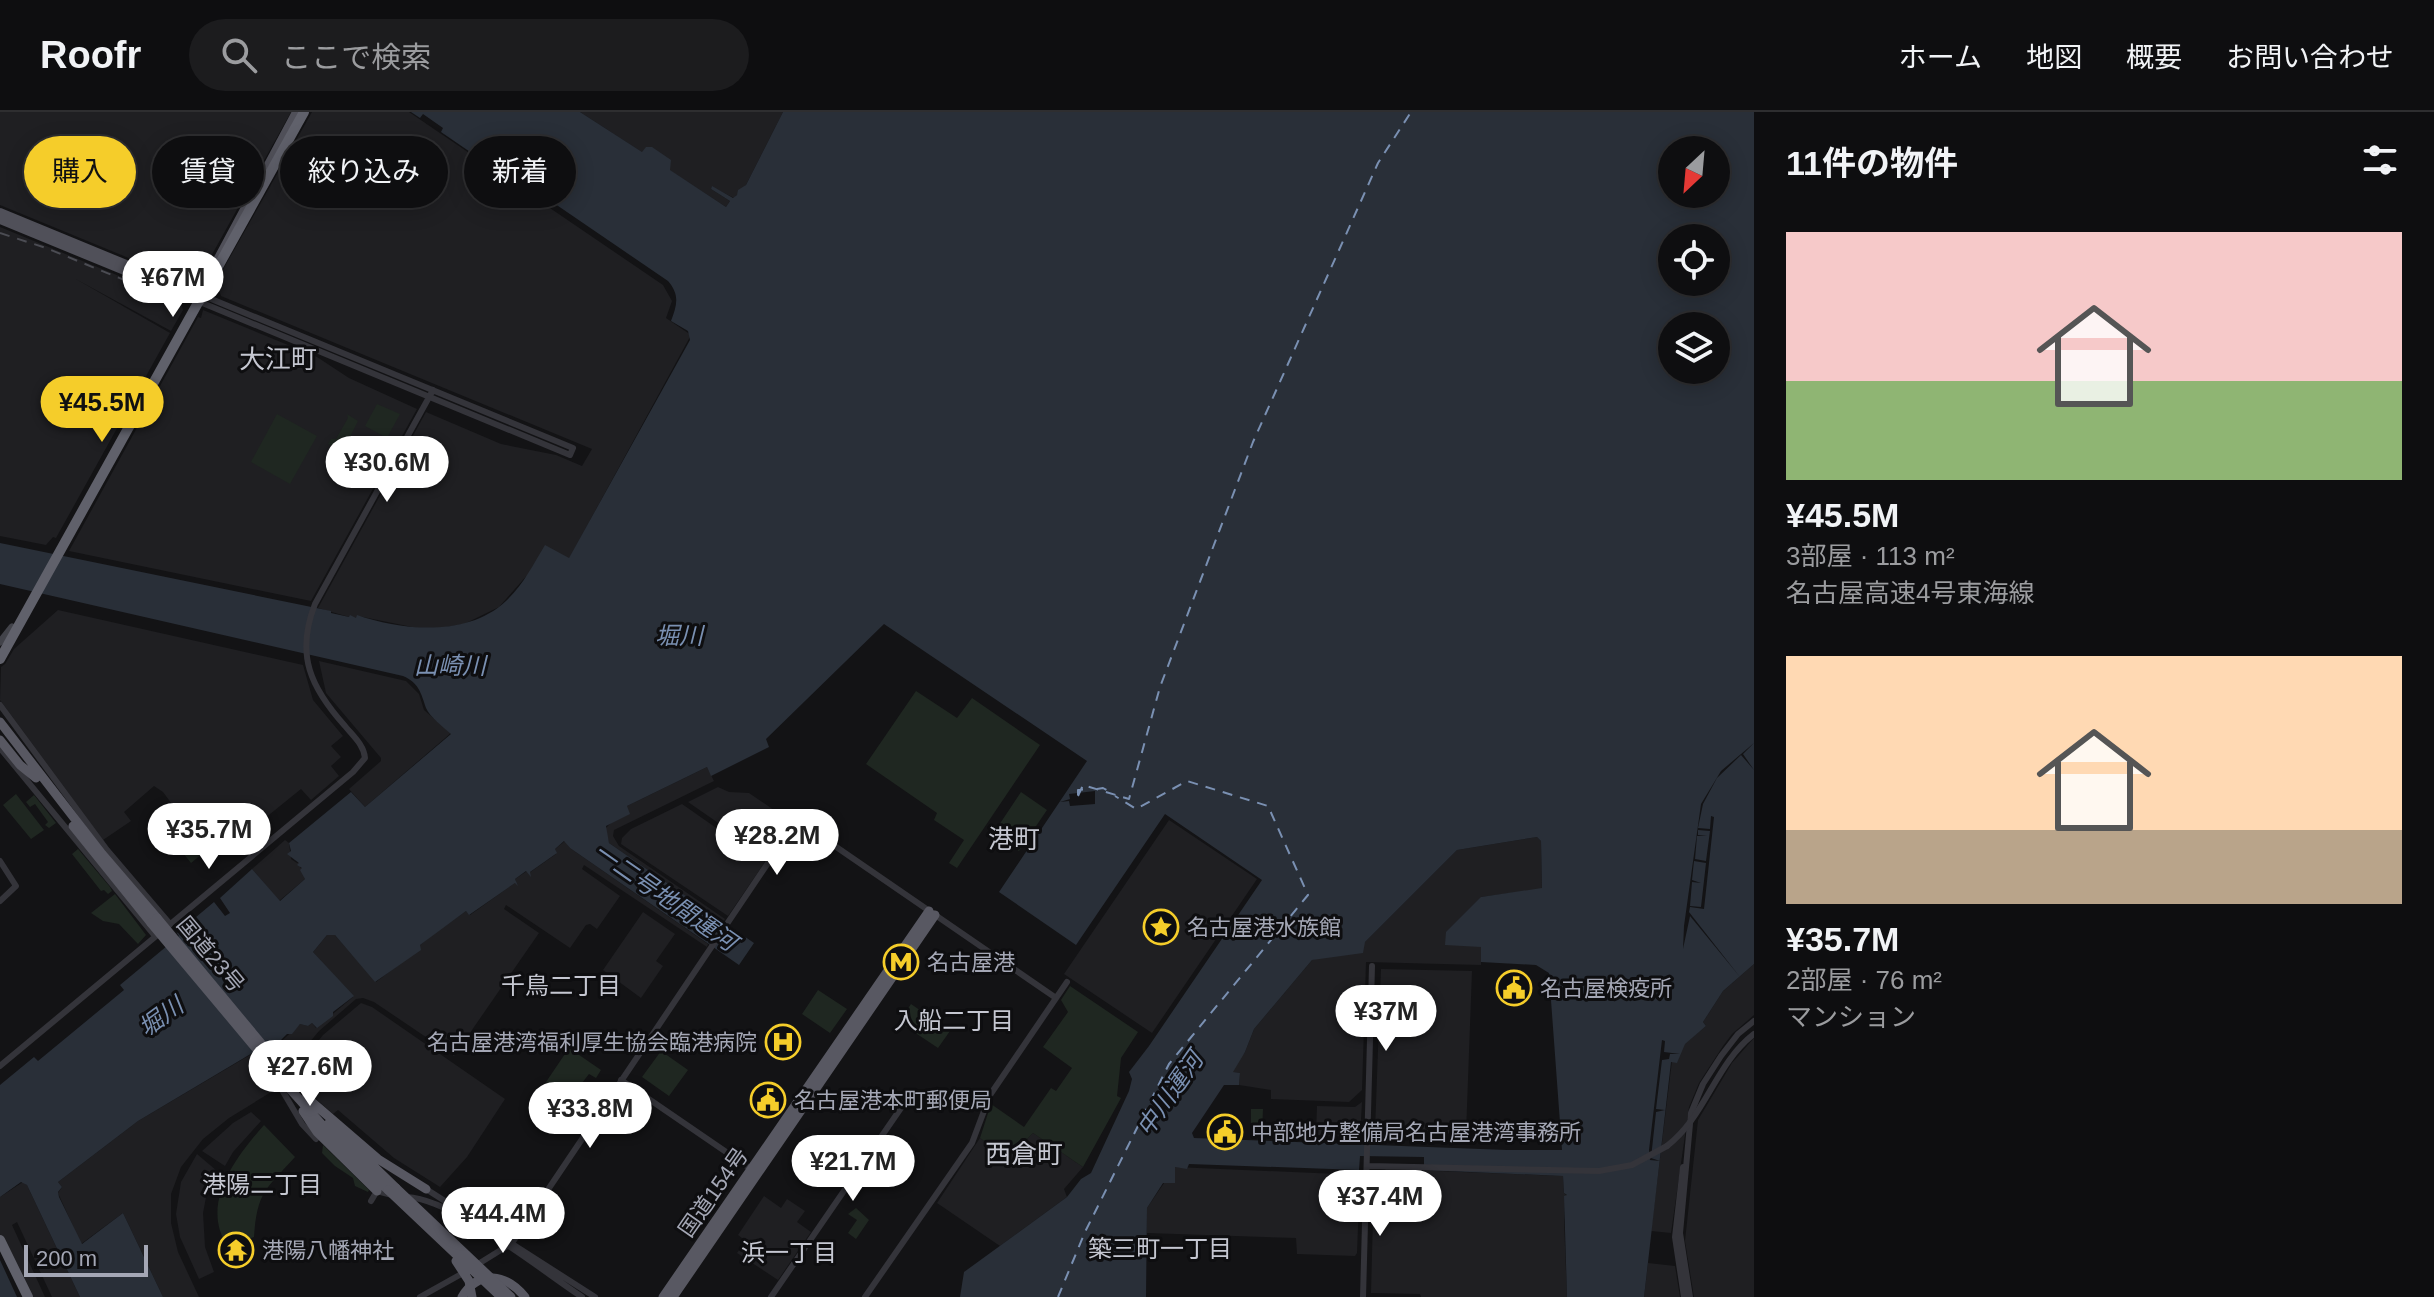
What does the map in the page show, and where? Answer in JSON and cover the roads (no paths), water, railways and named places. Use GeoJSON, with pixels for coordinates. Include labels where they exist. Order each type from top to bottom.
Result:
{"type":"FeatureCollection","features":[{"type":"Feature","properties":{"kind":"highway"},"geometry":{"type":"LineString","coordinates":[[0,647],[301,112]]}},
{"type":"Feature","properties":{"kind":"highway"},"geometry":{"type":"LineString","coordinates":[[0,659],[301,112]]}},
{"type":"Feature","properties":{"kind":"highway"},"geometry":{"type":"LineString","coordinates":[[0,714],[33,759],[36,774]]}},
{"type":"Feature","properties":{"kind":"highway","name":"国道23号"},"geometry":{"type":"LineString","coordinates":[[0,722],[98,860],[289,1088],[303,1099],[342,1147],[501,1297]]}},
{"type":"Feature","properties":{"kind":"highway","name":"国道23号"},"geometry":{"type":"LineString","coordinates":[[0,729],[36,774]]}},
{"type":"Feature","properties":{"kind":"highway"},"geometry":{"type":"LineString","coordinates":[[0,740],[20,765],[36,774]]}},
{"type":"Feature","properties":{"kind":"highway","name":"国道154号"},"geometry":{"type":"LineString","coordinates":[[663,1297],[932,913]]}},
{"type":"Feature","properties":{"kind":"highway","name":"国道154号"},"geometry":{"type":"LineString","coordinates":[[673,1297],[932,913]]}},
{"type":"Feature","properties":{"kind":"highway"},"geometry":{"type":"LineString","coordinates":[[303,1099],[378,1159],[426,1189]]}},
{"type":"Feature","properties":{"kind":"highway","name":"国道23号"},"geometry":{"type":"LineString","coordinates":[[387,1189],[511,1297]]}},
{"type":"Feature","properties":{"kind":"highway"},"geometry":{"type":"LineString","coordinates":[[434,1234],[467,1276],[472,1286],[472,1297]]}},
{"type":"Feature","properties":{"kind":"highway"},"geometry":{"type":"LineString","coordinates":[[0,1240],[28,1297]]}},
{"type":"Feature","properties":{"kind":"highway"},"geometry":{"type":"LineString","coordinates":[[3,1256],[21,1297]]}},
{"type":"Feature","properties":{"kind":"highway"},"geometry":{"type":"LineString","coordinates":[[462,1297],[473,1283],[496,1276],[510,1282],[524,1296]]}},
{"type":"Feature","properties":{"kind":"main road"},"geometry":{"type":"LineString","coordinates":[[0,647],[200,298],[301,112]]}},
{"type":"Feature","properties":{"kind":"main road"},"geometry":{"type":"LineString","coordinates":[[0,212],[200,298]]}},
{"type":"Feature","properties":{"kind":"main road"},"geometry":{"type":"LineString","coordinates":[[0,220],[200,298]]}},
{"type":"Feature","properties":{"kind":"street"},"geometry":{"type":"LineString","coordinates":[[200,298],[573,448],[570,455],[431,393]]}},
{"type":"Feature","properties":{"kind":"street"},"geometry":{"type":"LineString","coordinates":[[0,1066],[353,772],[365,758],[360,744],[313,684],[307,657],[307,629],[315,604],[431,393]]}},
{"type":"Feature","properties":{"kind":"street"},"geometry":{"type":"LineString","coordinates":[[0,705],[107,850],[170,924]]}},
{"type":"Feature","properties":{"kind":"street"},"geometry":{"type":"LineString","coordinates":[[0,748],[155,936]]}},
{"type":"Feature","properties":{"kind":"street"},"geometry":{"type":"LineString","coordinates":[[420,1297],[510,1244],[797,820],[1056,998]]}},
{"type":"Feature","properties":{"kind":"street"},"geometry":{"type":"LineString","coordinates":[[0,861],[16,886],[0,901]]}},
{"type":"Feature","properties":{"kind":"street"},"geometry":{"type":"LineString","coordinates":[[1363,1297],[1372,966]]}},
{"type":"Feature","properties":{"kind":"street"},"geometry":{"type":"LineString","coordinates":[[865,1297],[972,1143],[990,1095],[1067,982]]}},
{"type":"Feature","properties":{"kind":"street"},"geometry":{"type":"LineString","coordinates":[[1687,1297],[1680,1233],[1691,1113],[1703,1084],[1730,1043],[1754,1021]]}},
{"type":"Feature","properties":{"kind":"street"},"geometry":{"type":"LineString","coordinates":[[1368,1166],[1581,1172],[1632,1165],[1661,1151],[1684,1131],[1702,1107],[1728,1061],[1754,1034]]}},
{"type":"Feature","properties":{"kind":"street"},"geometry":{"type":"LineString","coordinates":[[621,1080],[751,1169]]}},
{"type":"Feature","properties":{"kind":"street"},"geometry":{"type":"LineString","coordinates":[[289,1088],[302,1124],[316,1139]]}},
{"type":"Feature","properties":{"kind":"street"},"geometry":{"type":"LineString","coordinates":[[771,1297],[912,1092]]}},
{"type":"Feature","properties":{"kind":"street"},"geometry":{"type":"LineString","coordinates":[[387,1189],[387,1195],[423,1197],[510,1244],[572,1294],[582,1297]]}},
{"type":"Feature","properties":{"kind":"street"},"geometry":{"type":"LineString","coordinates":[[371,1201],[387,1189]]}},
{"type":"Feature","properties":{"kind":"street"},"geometry":{"type":"LineString","coordinates":[[426,1189],[595,1297]]}},
{"type":"Feature","properties":{"kind":"street"},"geometry":{"type":"LineString","coordinates":[[0,1246],[28,1297]]}},
{"type":"Feature","properties":{"kind":"water"},"geometry":{"type":"Polygon","coordinates":[[[411,112],[580,112],[642,152],[646,147],[652,147],[671,160],[670,170],[726,207],[730,201],[711,189],[712,186],[733,198],[737,195],[738,190],[746,185],[783,112],[1754,112],[1754,964],[1723,991],[1703,1022],[1706,1026],[1685,1044],[1677,1063],[1671,1062],[1644,1297],[1567,1297],[1564,1196],[1567,1195],[1564,1193],[1563,1176],[1424,1170],[1424,1157],[1360,1156],[1359,1170],[1189,1164],[1187,1169],[1175,1167],[1175,1183],[1163,1183],[1147,1208],[1146,1297],[960,1297],[964,1272],[1067,1197],[1081,1179],[1091,1173],[1129,1091],[1132,1079],[1129,1072],[1262,880],[1165,814],[1076,945],[999,892],[1087,761],[884,624],[766,739],[769,747],[711,776],[707,767],[627,806],[630,814],[606,826],[609,843],[754,943],[739,965],[564,841],[555,849],[557,853],[530,872],[531,877],[526,871],[515,879],[518,886],[515,883],[469,915],[466,911],[420,945],[421,950],[375,982],[335,935],[327,935],[313,952],[354,996],[333,1012],[333,1016],[317,1028],[312,1023],[308,1026],[300,1024],[292,1034],[287,1034],[259,1058],[254,1052],[138,1121],[58,1182],[62,1187],[59,1197],[82,1244],[123,1213],[163,1297],[80,1297],[27,1185],[21,1182],[0,1197],[0,1085],[34,1057],[38,1061],[124,990],[120,985],[214,902],[225,916],[230,913],[220,898],[252,869],[280,901],[305,879],[300,870],[302,868],[297,865],[299,863],[287,854],[291,851],[289,843],[351,792],[365,807],[451,734],[428,711],[416,685],[403,676],[0,584],[0,543],[394,625],[434,628],[473,621],[491,613],[512,595],[545,545],[569,558],[690,340],[688,331],[671,321],[676,300],[668,281],[561,208],[576,208],[576,136],[464,136],[464,148],[441,132],[443,128],[423,114],[420,118],[411,112]],[[1537,837],[1457,850],[1365,942],[1363,953],[1312,960],[1254,1029],[1233,1072],[1240,1073],[1239,1085],[1224,1085],[1192,1133],[1194,1138],[1562,1150],[1549,973],[1536,965],[1481,962],[1481,947],[1445,945],[1446,932],[1481,897],[1542,888],[1541,841],[1537,837]]]}},
{"type":"Feature","properties":{"kind":"water"},"geometry":{"type":"Polygon","coordinates":[[[0,1260],[17,1297],[0,1297],[0,1260]]]}},
{"type":"Feature","properties":{"kind":"railway"},"geometry":{"type":"LineString","coordinates":[[0,233],[46,248],[173,300]]}},
{"type":"Feature","properties":{"kind":"place","name":"名古屋港水族館"},"geometry":{"type":"Point","coordinates":[1161,927]}},
{"type":"Feature","properties":{"kind":"place","name":"名古屋港"},"geometry":{"type":"Point","coordinates":[901,962]}},
{"type":"Feature","properties":{"kind":"place","name":"名古屋検疫所"},"geometry":{"type":"Point","coordinates":[1514,988]}},
{"type":"Feature","properties":{"kind":"place","name":"名古屋港湾福利厚生協会臨港病院"},"geometry":{"type":"Point","coordinates":[783,1042]}},
{"type":"Feature","properties":{"kind":"place","name":"名古屋港本町郵便局"},"geometry":{"type":"Point","coordinates":[768,1100]}},
{"type":"Feature","properties":{"kind":"place","name":"中部地方整備局名古屋港湾事務所"},"geometry":{"type":"Point","coordinates":[1225,1132]}},
{"type":"Feature","properties":{"kind":"place","name":"港陽八幡神社"},"geometry":{"type":"Point","coordinates":[236,1250]}},
{"type":"Feature","properties":{"kind":"district","name":"大江町"},"geometry":{"type":"Point","coordinates":[278,359]}},
{"type":"Feature","properties":{"kind":"district","name":"港町"},"geometry":{"type":"Point","coordinates":[1014,839]}},
{"type":"Feature","properties":{"kind":"district","name":"千鳥二丁目"},"geometry":{"type":"Point","coordinates":[561,986]}},
{"type":"Feature","properties":{"kind":"district","name":"入船二丁目"},"geometry":{"type":"Point","coordinates":[954,1021]}},
{"type":"Feature","properties":{"kind":"district","name":"西倉町"},"geometry":{"type":"Point","coordinates":[1024,1154]}},
{"type":"Feature","properties":{"kind":"district","name":"港陽二丁目"},"geometry":{"type":"Point","coordinates":[262,1185]}},
{"type":"Feature","properties":{"kind":"district","name":"築三町一丁目"},"geometry":{"type":"Point","coordinates":[1160,1249]}},
{"type":"Feature","properties":{"kind":"district","name":"浜一丁目"},"geometry":{"type":"Point","coordinates":[789,1253]}},
{"type":"Feature","properties":{"kind":"water label","name":"堀川"},"geometry":{"type":"Point","coordinates":[679,636]}},
{"type":"Feature","properties":{"kind":"water label","name":"山崎川"},"geometry":{"type":"Point","coordinates":[450,666]}},
{"type":"Feature","properties":{"kind":"water label","name":"一二号地間運河"},"geometry":{"type":"Point","coordinates":[665,897]}},
{"type":"Feature","properties":{"kind":"water label","name":"堀川"},"geometry":{"type":"Point","coordinates":[161,1017]}},
{"type":"Feature","properties":{"kind":"water label","name":"中川運河"},"geometry":{"type":"Point","coordinates":[1170,1094]}}]}
